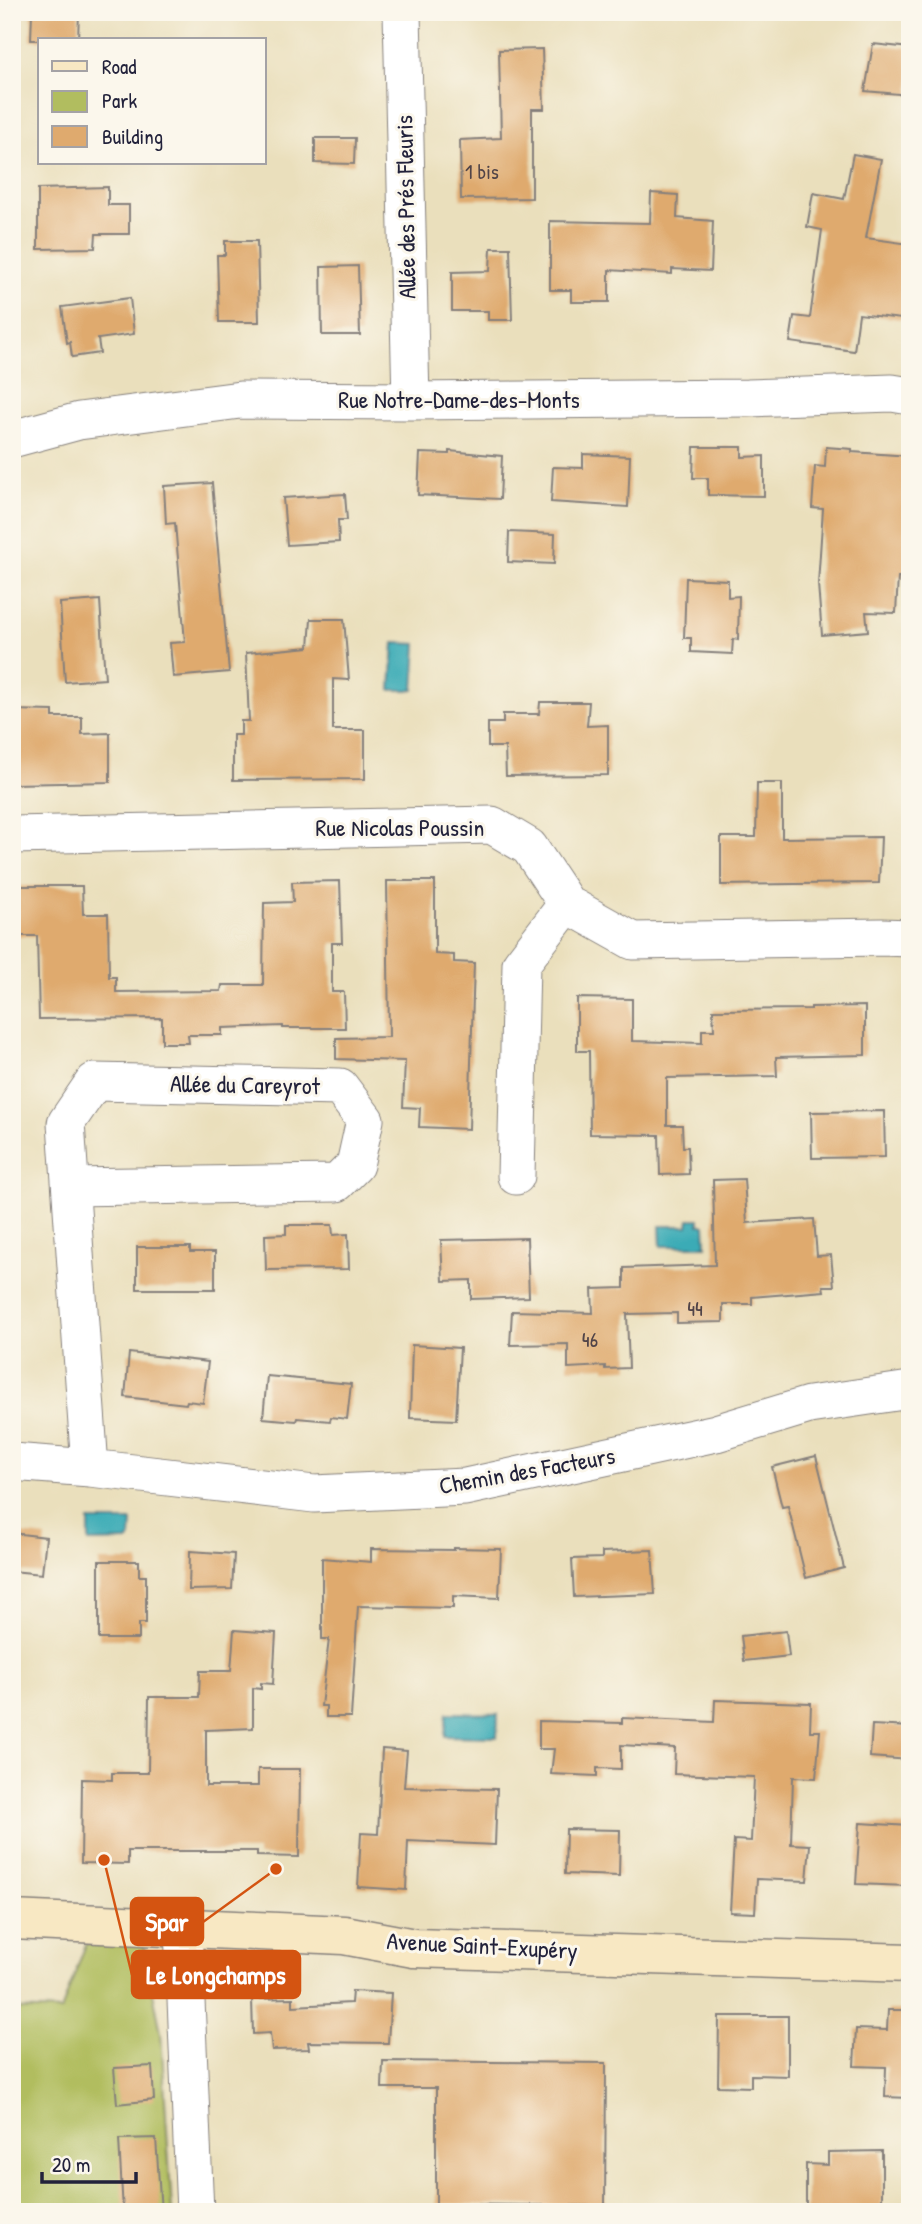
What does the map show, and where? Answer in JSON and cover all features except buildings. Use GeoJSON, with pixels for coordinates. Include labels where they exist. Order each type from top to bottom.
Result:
{"type":"FeatureCollection","features":[{"type":"Feature","properties":{"kind":"main road","name":"Avenue Saint-Exupéry"},"geometry":{"type":"LineString","coordinates":[[12,1920],[344,1935],[414,1948],[910,1964]]}},
{"type":"Feature","properties":{"kind":"street","name":"Allée des Prés Fleuris"},"geometry":{"type":"LineString","coordinates":[[402,12],[411,401]]}},
{"type":"Feature","properties":{"kind":"street","name":"Rue Notre-Dame-des-Monts"},"geometry":{"type":"LineString","coordinates":[[12,439],[79,421],[240,400],[748,398],[892,393],[910,396]]}},
{"type":"Feature","properties":{"kind":"street","name":"Rue Nicolas Poussin"},"geometry":{"type":"LineString","coordinates":[[12,835],[492,825],[529,847],[568,904],[633,941],[910,938]]}},
{"type":"Feature","properties":{"kind":"street"},"geometry":{"type":"LineString","coordinates":[[516,1176],[521,964],[568,904]]}},
{"type":"Feature","properties":{"kind":"street","name":"Allée du Careyrot"},"geometry":{"type":"LineString","coordinates":[[71,1187],[337,1183],[355,1165],[365,1120],[340,1087],[94,1082],[66,1123],[90,1468]]}},
{"type":"Feature","properties":{"kind":"street","name":"Chemin des Facteurs"},"geometry":{"type":"LineString","coordinates":[[12,1462],[90,1468],[313,1494],[465,1488],[716,1433],[809,1405],[910,1390]]}},
{"type":"Feature","properties":{"kind":"street"},"geometry":{"type":"LineString","coordinates":[[183,1929],[195,2212]]}},
{"type":"Feature","properties":{"kind":"green space"},"geometry":{"type":"Polygon","coordinates":[[[143,1941],[161,2033],[172,2212],[12,2212],[12,2009],[61,2011],[86,1944],[143,1941]]]}},
{"type":"Feature","properties":{"kind":"water"},"geometry":{"type":"Polygon","coordinates":[[[394,643],[417,644],[414,690],[391,690],[394,643]]]}},
{"type":"Feature","properties":{"kind":"water"},"geometry":{"type":"Polygon","coordinates":[[[689,1219],[699,1219],[699,1225],[705,1225],[706,1246],[661,1246],[660,1226],[688,1226],[689,1219]]]}},
{"type":"Feature","properties":{"kind":"water"},"geometry":{"type":"Polygon","coordinates":[[[89,1521],[132,1521],[131,1537],[127,1541],[89,1542],[89,1521]]]}},
{"type":"Feature","properties":{"kind":"water"},"geometry":{"type":"Polygon","coordinates":[[[447,1713],[498,1714],[497,1737],[445,1736],[447,1713]]]}},
{"type":"Feature","properties":{"kind":"place","name":"Le Longchamps"},"geometry":{"type":"Point","coordinates":[104,1860]}},
{"type":"Feature","properties":{"kind":"place","name":"Spar"},"geometry":{"type":"Point","coordinates":[276,1869]}}]}
